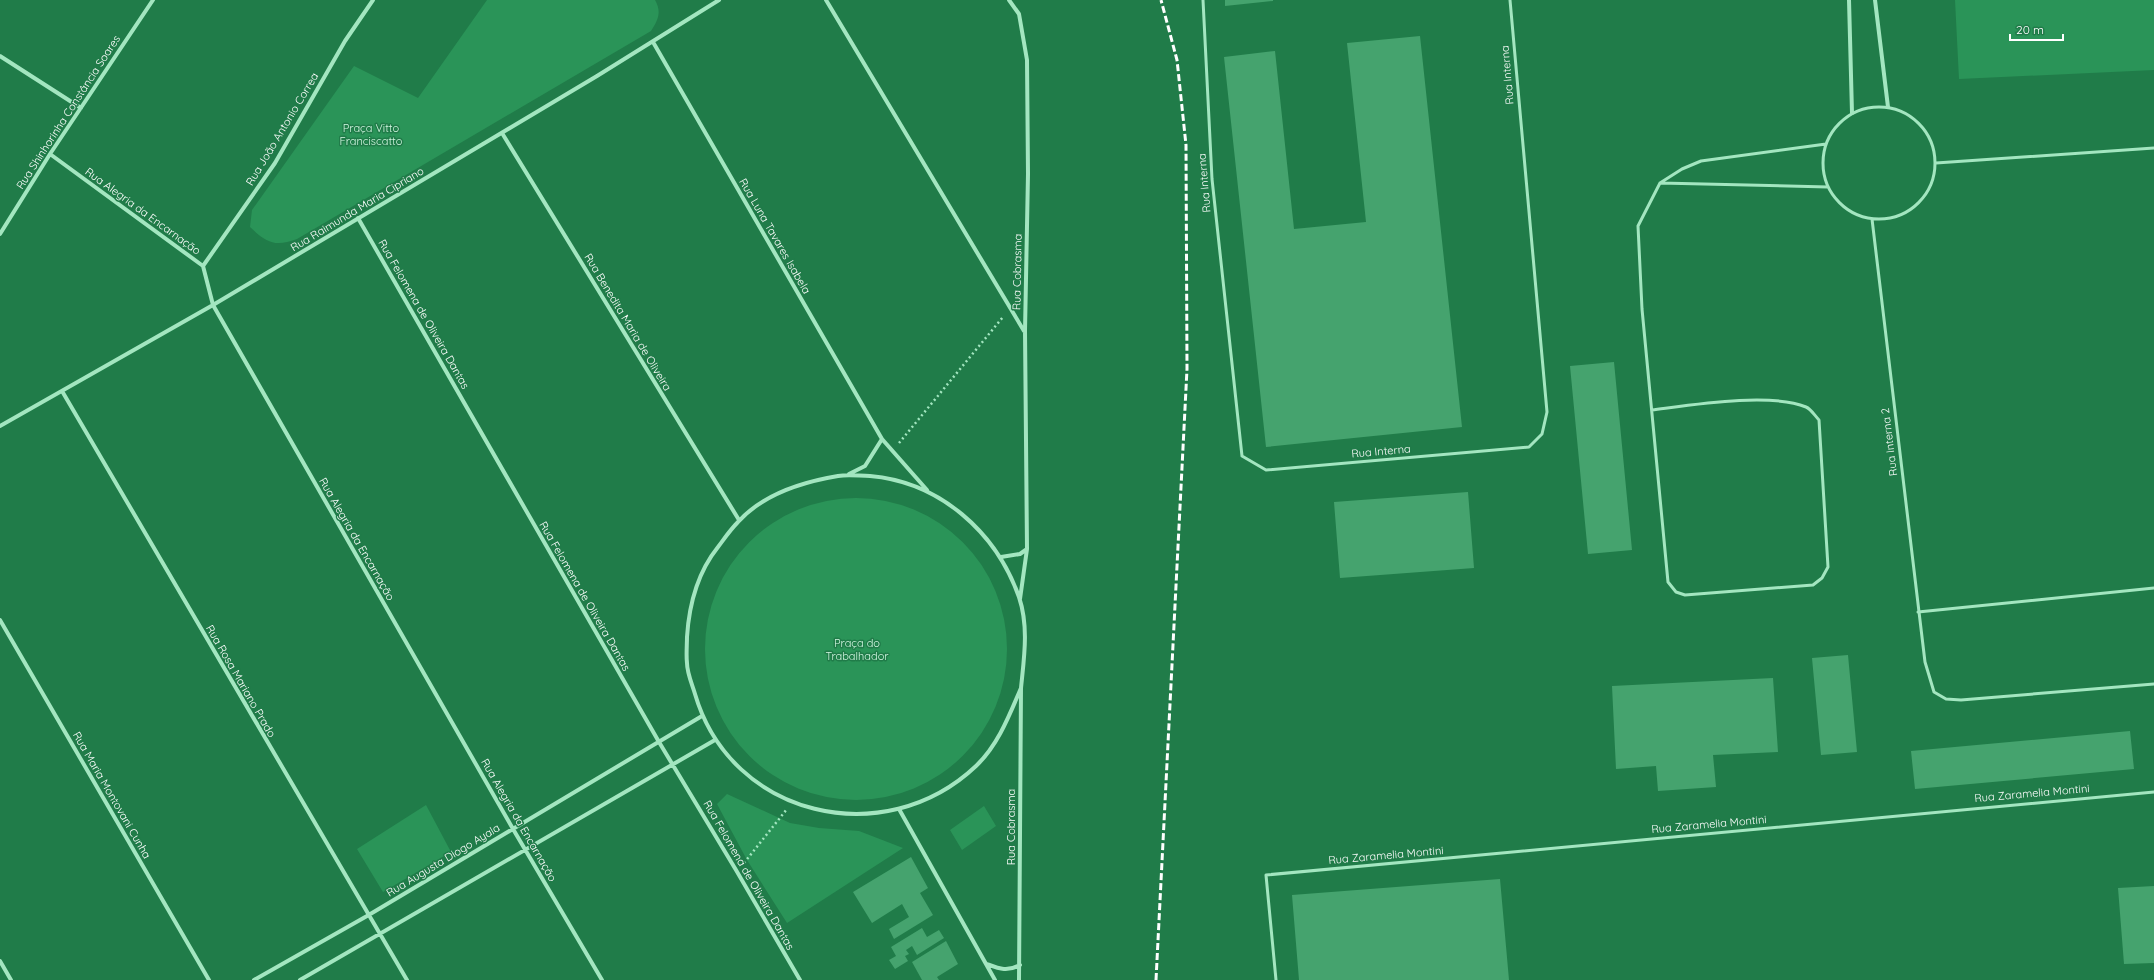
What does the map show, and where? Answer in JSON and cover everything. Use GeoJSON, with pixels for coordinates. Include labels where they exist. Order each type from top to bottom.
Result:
{"type":"FeatureCollection","features":[{"type":"Feature","properties":{"kind":"street","name":"Rua Shinhorinha Constância Soares"},"geometry":{"type":"LineString","coordinates":[[0,234],[50,154],[153,0]]}},
{"type":"Feature","properties":{"kind":"street","name":"Rua João Antonio Correa"},"geometry":{"type":"LineString","coordinates":[[203,266],[275,163],[345,41],[372,0]]}},
{"type":"Feature","properties":{"kind":"street","name":"Rua Raimunda Maria Cipriano"},"geometry":{"type":"LineString","coordinates":[[0,426],[213,305],[653,42],[718,0]]}},
{"type":"Feature","properties":{"kind":"street"},"geometry":{"type":"LineString","coordinates":[[826,0],[1025,331]]}},
{"type":"Feature","properties":{"kind":"street","name":"Rua Cobrasma"},"geometry":{"type":"LineString","coordinates":[[1009,0],[1019,14],[1027,60],[1028,174],[1025,331],[1028,549],[1020,600]]}},
{"type":"Feature","properties":{"kind":"street"},"geometry":{"type":"LineString","coordinates":[[1849,0],[1852,113]]}},
{"type":"Feature","properties":{"kind":"street"},"geometry":{"type":"LineString","coordinates":[[1875,0],[1888,107]]}},
{"type":"Feature","properties":{"kind":"street","name":"Rua Luna Tavares Isabela"},"geometry":{"type":"LineString","coordinates":[[653,42],[882,439],[928,491]]}},
{"type":"Feature","properties":{"kind":"street"},"geometry":{"type":"LineString","coordinates":[[0,56],[81,108]]}},
{"type":"Feature","properties":{"kind":"street","name":"Rua Benedita Maria de Oliveira"},"geometry":{"type":"LineString","coordinates":[[502,133],[739,520]]}},
{"type":"Feature","properties":{"kind":"street","name":"Rua Alegria da Encarnação"},"geometry":{"type":"LineString","coordinates":[[50,154],[203,266],[213,305],[513,829],[602,980]]}},
{"type":"Feature","properties":{"kind":"street","name":"Rua Felomena de Oliveira Dantas"},"geometry":{"type":"LineString","coordinates":[[358,218],[659,742],[800,980]]}},
{"type":"Feature","properties":{"kind":"street","name":"Rua Rosa Mariano Prado"},"geometry":{"type":"LineString","coordinates":[[62,390],[367,916],[380,934],[407,980]]}},
{"type":"Feature","properties":{"kind":"street"},"geometry":{"type":"LineString","coordinates":[[847,475],[864,466],[882,439]]}},
{"type":"Feature","properties":{"kind":"street"},"geometry":{"type":"LineString","coordinates":[[847,475],[888,478],[928,491],[969,519],[1001,557],[1020,600],[1026,644],[1021,688],[1004,730],[977,765],[941,793],[899,810],[872,814],[845,815],[818,811],[792,802],[763,787],[737,766],[715,740],[702,716],[686,665],[688,612],[706,562],[739,520],[771,496],[808,481],[847,475]]}},
{"type":"Feature","properties":{"kind":"street"},"geometry":{"type":"LineString","coordinates":[[1001,557],[1020,554],[1028,549]]}},
{"type":"Feature","properties":{"kind":"street","name":"Rua Maria Montovani Cunha"},"geometry":{"type":"LineString","coordinates":[[0,620],[209,980]]}},
{"type":"Feature","properties":{"kind":"street","name":"Rua Cobrasma"},"geometry":{"type":"LineString","coordinates":[[1019,980],[1021,688]]}},
{"type":"Feature","properties":{"kind":"street","name":"Rua Augusta Diogo Ayala"},"geometry":{"type":"LineString","coordinates":[[254,980],[367,916],[702,716]]}},
{"type":"Feature","properties":{"kind":"street"},"geometry":{"type":"LineString","coordinates":[[300,980],[715,740]]}},
{"type":"Feature","properties":{"kind":"street"},"geometry":{"type":"LineString","coordinates":[[899,810],[995,980]]}},
{"type":"Feature","properties":{"kind":"street"},"geometry":{"type":"LineString","coordinates":[[0,961],[11,980]]}},
{"type":"Feature","properties":{"kind":"street"},"geometry":{"type":"LineString","coordinates":[[987,964],[1002,970],[1012,970],[1020,966]]}},
{"type":"Feature","properties":{"kind":"lane","name":"Rua Interna"},"geometry":{"type":"LineString","coordinates":[[1204,0],[1212,179],[1242,456],[1266,470],[1529,447],[1542,434],[1547,412],[1510,0]]}},
{"type":"Feature","properties":{"kind":"lane"},"geometry":{"type":"LineString","coordinates":[[1888,107],[1912,116],[1930,137],[1936,163],[1931,186],[1917,206],[1896,217],[1872,219],[1846,209],[1828,187],[1823,166],[1826,144],[1836,126],[1852,113],[1888,107]]}},
{"type":"Feature","properties":{"kind":"lane"},"geometry":{"type":"LineString","coordinates":[[1652,410],[1700,404],[1764,400],[1807,407],[1819,420],[1828,567],[1822,578],[1813,585],[1685,595],[1676,592],[1668,582],[1642,309],[1638,226],[1660,183],[1682,169],[1702,161],[1826,144]]}},
{"type":"Feature","properties":{"kind":"lane"},"geometry":{"type":"LineString","coordinates":[[1936,163],[2154,148]]}},
{"type":"Feature","properties":{"kind":"lane"},"geometry":{"type":"LineString","coordinates":[[1660,183],[1828,187]]}},
{"type":"Feature","properties":{"kind":"lane","name":"Rua Interna 2"},"geometry":{"type":"LineString","coordinates":[[1872,219],[1924,662],[1934,692],[1946,699],[1961,700],[2154,684]]}},
{"type":"Feature","properties":{"kind":"lane"},"geometry":{"type":"LineString","coordinates":[[1918,612],[2154,588]]}},
{"type":"Feature","properties":{"kind":"lane","name":"Rua Zaramelia Montini"},"geometry":{"type":"LineString","coordinates":[[1276,980],[1266,875],[2154,792]]}},
{"type":"Feature","properties":{"kind":"path"},"geometry":{"type":"LineString","coordinates":[[893,450],[1011,308]]}},
{"type":"Feature","properties":{"kind":"path"},"geometry":{"type":"LineString","coordinates":[[736,870],[747,860],[792,802]]}},
{"type":"Feature","properties":{"kind":"green space","name":"Praça Vitto Franciscatto"},"geometry":{"type":"Polygon","coordinates":[[[487,0],[655,0],[659,12],[656,23],[651,31],[297,239],[283,243],[272,242],[261,237],[250,227],[252,210],[354,66],[418,98],[487,0]]]}},
{"type":"Feature","properties":{"kind":"green space"},"geometry":{"type":"Polygon","coordinates":[[[1955,0],[2154,0],[2154,70],[1959,79],[1955,0]]]}},
{"type":"Feature","properties":{"kind":"green space","name":"Praça do Trabalhador"},"geometry":{"type":"Polygon","coordinates":[[[856,498],[885,501],[914,509],[940,523],[963,542],[982,565],[996,591],[1004,620],[1007,649],[1004,678],[996,707],[982,733],[963,756],[940,775],[914,789],[885,797],[856,800],[827,797],[798,789],[772,775],[749,756],[730,733],[716,707],[708,678],[705,649],[708,620],[716,591],[730,565],[749,542],[772,523],[798,509],[827,501],[856,498]]]}},
{"type":"Feature","properties":{"kind":"green space"},"geometry":{"type":"Polygon","coordinates":[[[727,794],[790,823],[819,828],[859,831],[903,848],[787,923],[747,860],[717,804],[727,794]]]}},
{"type":"Feature","properties":{"kind":"green space"},"geometry":{"type":"Polygon","coordinates":[[[426,805],[451,852],[383,892],[357,849],[426,805]]]}},
{"type":"Feature","properties":{"kind":"green space"},"geometry":{"type":"Polygon","coordinates":[[[984,806],[996,826],[962,850],[950,830],[984,806]]]}},
{"type":"Feature","properties":{"kind":"building"},"geometry":{"type":"Polygon","coordinates":[[[1225,0],[1273,0],[1273,1],[1225,6],[1225,0]]]}},
{"type":"Feature","properties":{"kind":"building"},"geometry":{"type":"Polygon","coordinates":[[[1420,36],[1462,427],[1266,447],[1224,57],[1275,51],[1294,229],[1366,222],[1347,43],[1420,36]]]}},
{"type":"Feature","properties":{"kind":"building"},"geometry":{"type":"Polygon","coordinates":[[[1614,362],[1632,550],[1588,554],[1570,366],[1614,362]]]}},
{"type":"Feature","properties":{"kind":"building"},"geometry":{"type":"Polygon","coordinates":[[[1468,492],[1474,568],[1340,578],[1334,502],[1468,492]]]}},
{"type":"Feature","properties":{"kind":"building"},"geometry":{"type":"Polygon","coordinates":[[[1848,655],[1857,752],[1821,755],[1812,658],[1848,655]]]}},
{"type":"Feature","properties":{"kind":"building"},"geometry":{"type":"Polygon","coordinates":[[[1773,678],[1778,752],[1713,755],[1716,787],[1658,791],[1656,766],[1616,769],[1612,686],[1773,678]]]}},
{"type":"Feature","properties":{"kind":"building"},"geometry":{"type":"Polygon","coordinates":[[[2130,731],[2134,769],[1915,789],[1911,751],[2130,731]]]}},
{"type":"Feature","properties":{"kind":"building"},"geometry":{"type":"Polygon","coordinates":[[[911,857],[928,888],[920,893],[933,915],[894,939],[889,929],[909,917],[902,904],[872,923],[853,892],[911,857]]]}},
{"type":"Feature","properties":{"kind":"building"},"geometry":{"type":"Polygon","coordinates":[[[1500,879],[1509,980],[1299,980],[1292,895],[1500,879]]]}},
{"type":"Feature","properties":{"kind":"building"},"geometry":{"type":"Polygon","coordinates":[[[2154,886],[2154,963],[2124,964],[2118,888],[2154,886]]]}},
{"type":"Feature","properties":{"kind":"building"},"geometry":{"type":"Polygon","coordinates":[[[922,928],[927,937],[939,930],[944,938],[917,955],[912,946],[906,950],[909,954],[905,956],[908,961],[895,969],[889,960],[896,956],[891,947],[922,928]]]}},
{"type":"Feature","properties":{"kind":"building"},"geometry":{"type":"Polygon","coordinates":[[[946,941],[958,964],[937,977],[939,980],[922,980],[912,962],[946,941]]]}},
{"type":"Feature","properties":{"kind":"railway"},"geometry":{"type":"LineString","coordinates":[[1156,980],[1187,369],[1186,145],[1177,60],[1161,0]]}}]}
